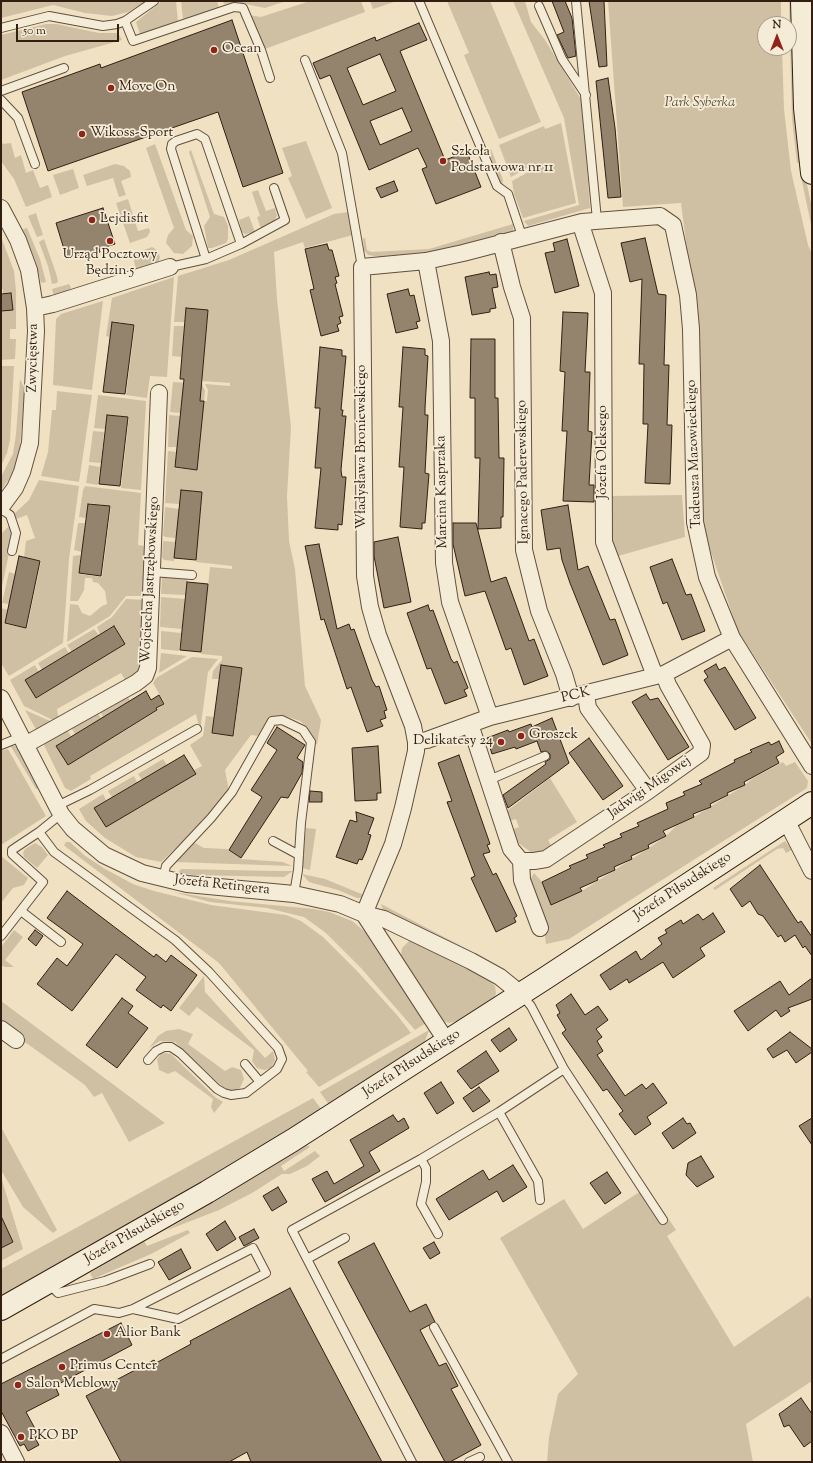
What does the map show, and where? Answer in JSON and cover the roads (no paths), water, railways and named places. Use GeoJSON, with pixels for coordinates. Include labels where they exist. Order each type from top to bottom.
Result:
{"type":"FeatureCollection","features":[{"type":"Feature","properties":{"kind":"street"},"geometry":{"type":"LineString","coordinates":[[802,1],[805,108],[812,174]]}},
{"type":"Feature","properties":{"kind":"street","name":"Zwycięstwa"},"geometry":{"type":"LineString","coordinates":[[1,208],[24,256],[30,277],[35,308],[35,346],[30,443],[17,483],[1,508]]}},
{"type":"Feature","properties":{"kind":"street","name":"Tadeusza Mazowieckiego"},"geometry":{"type":"LineString","coordinates":[[590,221],[660,216],[673,225],[688,295],[691,329],[697,534],[707,577],[732,638],[812,766]]}},
{"type":"Feature","properties":{"kind":"street"},"geometry":{"type":"LineString","coordinates":[[362,267],[426,260],[463,253],[522,236],[590,221]]}},
{"type":"Feature","properties":{"kind":"street","name":"Józefa Oleksego"},"geometry":{"type":"LineString","coordinates":[[590,221],[583,231],[603,294],[604,542],[660,675]]}},
{"type":"Feature","properties":{"kind":"street","name":"Ignacego Paderewskiego"},"geometry":{"type":"LineString","coordinates":[[501,242],[512,287],[522,318],[524,550],[540,611],[567,683],[588,708],[648,791]]}},
{"type":"Feature","properties":{"kind":"street","name":"Marcina Kasprzaka"},"geometry":{"type":"LineString","coordinates":[[426,260],[441,341],[444,563],[450,602],[490,717]]}},
{"type":"Feature","properties":{"kind":"street"},"geometry":{"type":"LineString","coordinates":[[35,308],[53,304],[170,267]]}},
{"type":"Feature","properties":{"kind":"street","name":"Władysława Broniewskiego"},"geometry":{"type":"LineString","coordinates":[[362,267],[365,576],[370,606],[378,635],[410,718],[416,742],[416,751],[405,801],[393,844],[364,914]]}},
{"type":"Feature","properties":{"kind":"street","name":"Wojciecha Jastrzębowskiego"},"geometry":{"type":"LineString","coordinates":[[23,741],[136,683],[145,676],[148,668],[159,393]]}},
{"type":"Feature","properties":{"kind":"street","name":"PCK"},"geometry":{"type":"LineString","coordinates":[[416,742],[427,740],[490,717],[660,675],[732,638]]}},
{"type":"Feature","properties":{"kind":"street","name":"Jadwigi Migowej"},"geometry":{"type":"LineString","coordinates":[[521,861],[534,862],[546,859],[648,791],[701,753],[702,745],[668,685],[660,675]]}},
{"type":"Feature","properties":{"kind":"street","name":"Józefa Retingera"},"geometry":{"type":"LineString","coordinates":[[1,698],[59,810],[73,828],[104,855],[142,873],[163,879],[193,885],[294,894],[340,904],[364,914],[384,919],[471,961],[500,977],[521,994]]}},
{"type":"Feature","properties":{"kind":"street"},"geometry":{"type":"LineString","coordinates":[[470,724],[511,849],[521,861],[522,880],[540,928]]}},
{"type":"Feature","properties":{"kind":"street","name":"Józefa Piłsudskiego"},"geometry":{"type":"LineString","coordinates":[[1,1309],[231,1178],[447,1042],[812,802]]}},
{"type":"Feature","properties":{"kind":"street"},"geometry":{"type":"LineString","coordinates":[[786,820],[812,871]]}},
{"type":"Feature","properties":{"kind":"street"},"geometry":{"type":"LineString","coordinates":[[364,914],[447,1042]]}},
{"type":"Feature","properties":{"kind":"street"},"geometry":{"type":"LineString","coordinates":[[1,1029],[16,1040]]}},
{"type":"Feature","properties":{"kind":"street"},"geometry":{"type":"LineString","coordinates":[[1,1433],[16,1462]]}},
{"type":"Feature","properties":{"kind":"lane"},"geometry":{"type":"LineString","coordinates":[[1,28],[49,16],[103,26],[125,21],[154,1]]}},
{"type":"Feature","properties":{"kind":"lane"},"geometry":{"type":"LineString","coordinates":[[419,1],[497,186],[508,194],[522,236]]}},
{"type":"Feature","properties":{"kind":"lane"},"geometry":{"type":"LineString","coordinates":[[576,1],[586,95],[590,221]]}},
{"type":"Feature","properties":{"kind":"lane"},"geometry":{"type":"LineString","coordinates":[[539,6],[562,59],[586,95]]}},
{"type":"Feature","properties":{"kind":"lane"},"geometry":{"type":"LineString","coordinates":[[125,21],[133,41],[234,7],[243,8],[261,50],[270,78]]}},
{"type":"Feature","properties":{"kind":"lane"},"geometry":{"type":"LineString","coordinates":[[305,60],[342,153],[362,267]]}},
{"type":"Feature","properties":{"kind":"lane"},"geometry":{"type":"LineString","coordinates":[[1,92],[64,68]]}},
{"type":"Feature","properties":{"kind":"lane"},"geometry":{"type":"LineString","coordinates":[[1,100],[18,118],[35,164]]}},
{"type":"Feature","properties":{"kind":"lane"},"geometry":{"type":"LineString","coordinates":[[206,259],[171,149],[172,144],[176,141],[197,134],[205,138],[240,244]]}},
{"type":"Feature","properties":{"kind":"lane"},"geometry":{"type":"LineString","coordinates":[[170,267],[206,259],[240,244],[285,220],[274,188]]}},
{"type":"Feature","properties":{"kind":"lane"},"geometry":{"type":"LineString","coordinates":[[1,508],[10,516],[16,533],[12,551]]}},
{"type":"Feature","properties":{"kind":"lane"},"geometry":{"type":"LineString","coordinates":[[152,572],[192,575]]}},
{"type":"Feature","properties":{"kind":"lane"},"geometry":{"type":"LineString","coordinates":[[163,879],[166,866],[211,818],[232,792],[272,720],[282,720],[292,723],[303,730],[311,742],[294,894]]}},
{"type":"Feature","properties":{"kind":"lane"},"geometry":{"type":"LineString","coordinates":[[1,936],[43,882],[12,854],[12,850],[39,832],[59,810],[90,790],[197,729]]}},
{"type":"Feature","properties":{"kind":"lane"},"geometry":{"type":"LineString","coordinates":[[1,745],[23,741]]}},
{"type":"Feature","properties":{"kind":"lane"},"geometry":{"type":"LineString","coordinates":[[489,780],[545,756]]}},
{"type":"Feature","properties":{"kind":"lane"},"geometry":{"type":"LineString","coordinates":[[39,832],[54,852],[175,940],[209,972],[281,1053],[281,1064],[278,1069],[246,1093],[231,1095],[217,1089],[180,1053],[171,1047],[164,1047],[156,1051],[148,1060]]}},
{"type":"Feature","properties":{"kind":"lane"},"geometry":{"type":"LineString","coordinates":[[273,841],[299,855]]}},
{"type":"Feature","properties":{"kind":"lane"},"geometry":{"type":"LineString","coordinates":[[21,911],[61,942]]}},
{"type":"Feature","properties":{"kind":"lane"},"geometry":{"type":"LineString","coordinates":[[521,994],[531,1006],[564,1069],[663,1220]]}},
{"type":"Feature","properties":{"kind":"lane"},"geometry":{"type":"LineString","coordinates":[[245,1064],[260,1082]]}},
{"type":"Feature","properties":{"kind":"lane"},"geometry":{"type":"LineString","coordinates":[[412,1462],[292,1230],[421,1159],[499,1112],[564,1069]]}},
{"type":"Feature","properties":{"kind":"lane"},"geometry":{"type":"LineString","coordinates":[[499,1112],[538,1181],[540,1200]]}},
{"type":"Feature","properties":{"kind":"lane"},"geometry":{"type":"LineString","coordinates":[[421,1159],[426,1168],[426,1182],[421,1204],[438,1234]]}},
{"type":"Feature","properties":{"kind":"lane"},"geometry":{"type":"LineString","coordinates":[[307,1259],[345,1238]]}},
{"type":"Feature","properties":{"kind":"lane"},"geometry":{"type":"LineString","coordinates":[[1,1359],[94,1309],[119,1313],[133,1309],[252,1248],[266,1273],[178,1318],[133,1309]]}},
{"type":"Feature","properties":{"kind":"lane"},"geometry":{"type":"LineString","coordinates":[[47,1283],[58,1293],[105,1281],[150,1264]]}},
{"type":"Feature","properties":{"kind":"lane"},"geometry":{"type":"LineString","coordinates":[[434,1327],[508,1462]]}},
{"type":"Feature","properties":{"kind":"lane"},"geometry":{"type":"LineString","coordinates":[[469,1462],[480,1457]]}},
{"type":"Feature","properties":{"kind":"place","name":"Ocean"},"geometry":{"type":"Point","coordinates":[214,50]}},
{"type":"Feature","properties":{"kind":"place","name":"Move On"},"geometry":{"type":"Point","coordinates":[111,88]}},
{"type":"Feature","properties":{"kind":"place","name":"Wikoss-Sport"},"geometry":{"type":"Point","coordinates":[82,134]}},
{"type":"Feature","properties":{"kind":"place","name":"Szkoła Podstawowa nr 11"},"geometry":{"type":"Point","coordinates":[443,161]}},
{"type":"Feature","properties":{"kind":"place","name":"Lejdisfit"},"geometry":{"type":"Point","coordinates":[92,220]}},
{"type":"Feature","properties":{"kind":"place","name":"Urząd Pocztowy Będzin 5"},"geometry":{"type":"Point","coordinates":[110,241]}},
{"type":"Feature","properties":{"kind":"place","name":"Groszek"},"geometry":{"type":"Point","coordinates":[521,736]}},
{"type":"Feature","properties":{"kind":"place","name":"Delikatesy 24"},"geometry":{"type":"Point","coordinates":[501,742]}},
{"type":"Feature","properties":{"kind":"place","name":"Alior Bank"},"geometry":{"type":"Point","coordinates":[107,1334]}},
{"type":"Feature","properties":{"kind":"place","name":"Primus Center"},"geometry":{"type":"Point","coordinates":[62,1367]}},
{"type":"Feature","properties":{"kind":"place","name":"Salon Meblowy"},"geometry":{"type":"Point","coordinates":[18,1385]}},
{"type":"Feature","properties":{"kind":"place","name":"PKO BP"},"geometry":{"type":"Point","coordinates":[21,1437]}},
{"type":"Feature","properties":{"kind":"park label","name":"Park Syberka"},"geometry":{"type":"Point","coordinates":[700,104]}}]}
